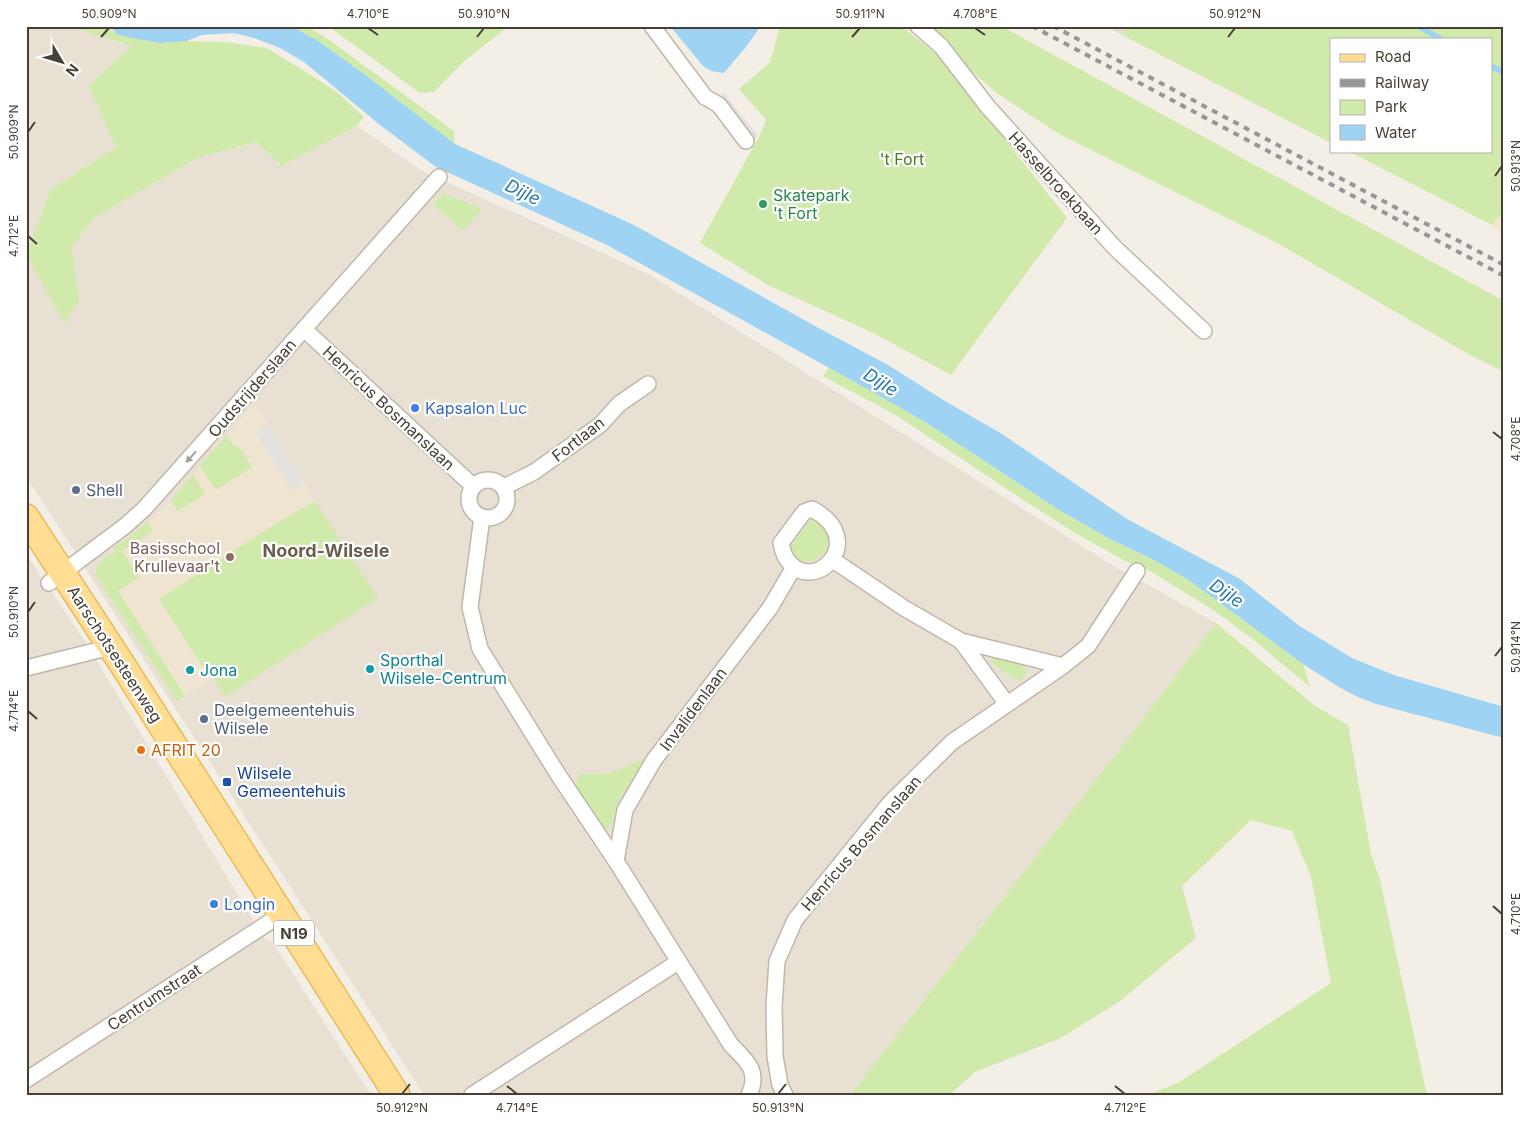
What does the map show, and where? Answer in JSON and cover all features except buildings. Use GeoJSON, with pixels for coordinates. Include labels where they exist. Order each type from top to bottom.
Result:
{"type":"FeatureCollection","features":[{"type":"Feature","properties":{"kind":"main road","name":"Aarschotsesteenweg"},"geometry":{"type":"LineString","coordinates":[[26,517],[56,578],[109,644],[397,1095]]}},
{"type":"Feature","properties":{"kind":"street"},"geometry":{"type":"LineString","coordinates":[[652,26],[705,96],[719,105],[746,141]]}},
{"type":"Feature","properties":{"kind":"street","name":"Hasselbroekbaan"},"geometry":{"type":"LineString","coordinates":[[918,26],[942,46],[988,107],[1114,248],[1204,332]]}},
{"type":"Feature","properties":{"kind":"street","name":"Oudstrijderslaan"},"geometry":{"type":"LineString","coordinates":[[56,578],[125,526],[144,509],[439,177]]}},
{"type":"Feature","properties":{"kind":"street","name":"Henricus Bosmanslaan"},"geometry":{"type":"LineString","coordinates":[[304,329],[473,486]]}},
{"type":"Feature","properties":{"kind":"street","name":"Fortlaan"},"geometry":{"type":"LineString","coordinates":[[504,487],[534,472],[600,425],[619,404],[648,384]]}},
{"type":"Feature","properties":{"kind":"street"},"geometry":{"type":"LineString","coordinates":[[484,480],[491,480],[504,487],[507,497],[504,509],[494,517],[482,517],[472,510],[468,498],[473,486],[484,480]]}},
{"type":"Feature","properties":{"kind":"street"},"geometry":{"type":"LineString","coordinates":[[812,509],[822,514],[832,526],[836,535],[837,548],[833,560],[822,569],[807,572],[794,567],[785,557],[781,543],[804,512],[812,509]]}},
{"type":"Feature","properties":{"kind":"street"},"geometry":{"type":"LineString","coordinates":[[482,517],[470,607],[480,650],[559,776],[616,860],[731,1045],[751,1065],[753,1086],[749,1095]]}},
{"type":"Feature","properties":{"kind":"street"},"geometry":{"type":"LineString","coordinates":[[833,560],[904,608],[961,641],[1063,666]]}},
{"type":"Feature","properties":{"kind":"street","name":"Invalidenlaan"},"geometry":{"type":"LineString","coordinates":[[616,860],[625,810],[654,760],[770,608],[794,567]]}},
{"type":"Feature","properties":{"kind":"street","name":"Henricus Bosmanslaan"},"geometry":{"type":"LineString","coordinates":[[785,1095],[780,1085],[775,1056],[774,1006],[777,961],[795,920],[890,803],[952,742],[1063,666],[1088,646],[1137,571]]}},
{"type":"Feature","properties":{"kind":"street"},"geometry":{"type":"LineString","coordinates":[[961,641],[1007,704]]}},
{"type":"Feature","properties":{"kind":"street"},"geometry":{"type":"LineString","coordinates":[[26,668],[99,650],[109,644]]}},
{"type":"Feature","properties":{"kind":"street","name":"Centrumstraat"},"geometry":{"type":"LineString","coordinates":[[26,1080],[282,914]]}},
{"type":"Feature","properties":{"kind":"street"},"geometry":{"type":"LineString","coordinates":[[472,1095],[678,962]]}},
{"type":"Feature","properties":{"kind":"street"},"geometry":{"type":"LineString","coordinates":[[751,1065],[775,1056]]}},
{"type":"Feature","properties":{"kind":"shaded area"},"geometry":{"type":"Polygon","coordinates":[[[26,26],[67,26],[132,46],[88,86],[116,147],[51,189],[26,254],[26,26]]]}},
{"type":"Feature","properties":{"kind":"shaded area"},"geometry":{"type":"Polygon","coordinates":[[[1105,26],[1127,26],[1122,35],[1105,26]]]}},
{"type":"Feature","properties":{"kind":"shaded area"},"geometry":{"type":"Polygon","coordinates":[[[724,93],[758,136],[743,148],[708,105],[724,93]]]}},
{"type":"Feature","properties":{"kind":"shaded area"},"geometry":{"type":"Polygon","coordinates":[[[357,126],[424,172],[650,275],[1114,566],[1216,623],[850,1095],[424,1095],[26,476],[26,255],[79,300],[72,247],[94,218],[197,158],[256,142],[282,166],[357,126]]]}},
{"type":"Feature","properties":{"kind":"shaded area"},"geometry":{"type":"Polygon","coordinates":[[[1504,211],[1504,238],[1492,225],[1504,211]]]}},
{"type":"Feature","properties":{"kind":"shaded area","name":"Basisschool Krullevaar't"},"geometry":{"type":"Polygon","coordinates":[[[254,404],[378,598],[225,697],[213,678],[177,701],[97,577],[95,568],[99,563],[116,552],[114,548],[148,522],[171,501],[254,404]]]}},
{"type":"Feature","properties":{"kind":"shaded area"},"geometry":{"type":"Polygon","coordinates":[[[268,426],[304,483],[292,491],[256,433],[268,426]]]}},
{"type":"Feature","properties":{"kind":"shaded area"},"geometry":{"type":"Polygon","coordinates":[[[26,554],[86,643],[264,938],[271,940],[371,1095],[26,1095],[26,554]]]}},
{"type":"Feature","properties":{"kind":"shaded area"},"geometry":{"type":"Polygon","coordinates":[[[307,976],[388,1095],[380,1095],[312,988],[307,976]]]}},
{"type":"Feature","properties":{"kind":"green space"},"geometry":{"type":"Polygon","coordinates":[[[67,26],[101,26],[112,30],[116,34],[160,43],[187,41],[226,42],[267,48],[338,93],[364,117],[357,126],[282,166],[256,142],[197,158],[94,218],[72,247],[79,300],[65,324],[26,254],[51,189],[116,147],[88,86],[132,46],[67,26]]]}},
{"type":"Feature","properties":{"kind":"green space"},"geometry":{"type":"Polygon","coordinates":[[[290,26],[307,26],[332,42],[454,131],[455,144],[354,67],[290,26]]]}},
{"type":"Feature","properties":{"kind":"green space"},"geometry":{"type":"Polygon","coordinates":[[[328,26],[509,26],[463,62],[434,92],[420,93],[328,26]]]}},
{"type":"Feature","properties":{"kind":"green space","name":"'t Fort"},"geometry":{"type":"Polygon","coordinates":[[[780,26],[901,26],[939,56],[1067,218],[951,375],[871,332],[770,286],[700,243],[760,135],[766,120],[739,89],[770,62],[780,26]]]}},
{"type":"Feature","properties":{"kind":"green space"},"geometry":{"type":"Polygon","coordinates":[[[922,26],[1001,26],[1504,301],[1504,372],[1468,354],[1279,244],[1059,134],[995,92],[922,26]]]}},
{"type":"Feature","properties":{"kind":"green space"},"geometry":{"type":"Polygon","coordinates":[[[1127,26],[1504,26],[1504,211],[1492,225],[1350,152],[1492,152],[1492,38],[1330,38],[1330,142],[1122,35],[1127,26]]]}},
{"type":"Feature","properties":{"kind":"green space"},"geometry":{"type":"Polygon","coordinates":[[[443,193],[480,208],[481,210],[464,230],[461,230],[433,204],[443,193]]]}},
{"type":"Feature","properties":{"kind":"green space"},"geometry":{"type":"Polygon","coordinates":[[[829,367],[925,422],[1059,510],[1190,581],[1303,664],[1310,687],[1250,637],[1213,610],[1142,566],[1127,562],[1075,533],[899,417],[823,376],[829,367]]]}},
{"type":"Feature","properties":{"kind":"green space"},"geometry":{"type":"Polygon","coordinates":[[[227,435],[233,445],[240,448],[252,467],[216,490],[200,466],[227,435]]]}},
{"type":"Feature","properties":{"kind":"green space"},"geometry":{"type":"Polygon","coordinates":[[[193,474],[205,494],[178,511],[171,501],[193,474]]]}},
{"type":"Feature","properties":{"kind":"green space"},"geometry":{"type":"Polygon","coordinates":[[[315,501],[378,598],[225,697],[213,678],[204,669],[159,599],[277,523],[315,501]]]}},
{"type":"Feature","properties":{"kind":"green space"},"geometry":{"type":"Polygon","coordinates":[[[812,518],[825,525],[828,540],[826,551],[817,558],[802,562],[790,547],[812,518]]]}},
{"type":"Feature","properties":{"kind":"green space"},"geometry":{"type":"Polygon","coordinates":[[[148,522],[153,531],[122,551],[139,577],[118,591],[185,696],[177,701],[97,577],[96,572],[100,561],[116,552],[114,548],[148,522]]]}},
{"type":"Feature","properties":{"kind":"green space"},"geometry":{"type":"Polygon","coordinates":[[[1216,623],[1315,706],[1348,725],[1371,854],[1380,880],[1427,1095],[1147,1095],[1178,1083],[1331,983],[1311,877],[1292,831],[1251,820],[1182,886],[1196,938],[1120,1001],[1061,1038],[975,1072],[949,1095],[850,1095],[1126,741],[1216,623]]]}},
{"type":"Feature","properties":{"kind":"green space"},"geometry":{"type":"Polygon","coordinates":[[[994,655],[1024,666],[1027,671],[1025,677],[1020,680],[1014,678],[992,663],[991,658],[994,655]]]}},
{"type":"Feature","properties":{"kind":"green space"},"geometry":{"type":"Polygon","coordinates":[[[151,684],[195,750],[190,753],[151,684]]]}},
{"type":"Feature","properties":{"kind":"green space"},"geometry":{"type":"Polygon","coordinates":[[[647,757],[649,758],[621,796],[611,826],[601,827],[576,789],[577,780],[581,773],[599,774],[616,771],[647,757]]]}},
{"type":"Feature","properties":{"kind":"water","name":"Dijle"},"geometry":{"type":"Polygon","coordinates":[[[107,26],[290,26],[315,39],[364,74],[455,144],[632,224],[888,365],[1002,434],[1127,519],[1240,579],[1298,625],[1352,658],[1394,675],[1504,707],[1504,738],[1376,704],[1339,687],[1303,664],[1190,581],[1059,510],[925,422],[607,245],[436,167],[380,125],[304,62],[280,48],[234,33],[201,35],[187,41],[160,43],[116,34],[114,30],[107,26]]]}},
{"type":"Feature","properties":{"kind":"water"},"geometry":{"type":"Polygon","coordinates":[[[670,26],[761,26],[724,73],[711,71],[703,66],[670,26]]]}},
{"type":"Feature","properties":{"kind":"waterway"},"geometry":{"type":"LineString","coordinates":[[1418,26],[1439,38]]}},
{"type":"Feature","properties":{"kind":"waterway"},"geometry":{"type":"LineString","coordinates":[[1492,67],[1504,73]]}},
{"type":"Feature","properties":{"kind":"railway"},"geometry":{"type":"LineString","coordinates":[[1032,26],[1504,276]]}},
{"type":"Feature","properties":{"kind":"railway"},"geometry":{"type":"LineString","coordinates":[[1053,26],[1504,265]]}},
{"type":"Feature","properties":{"kind":"place","name":"Skatepark 't Fort"},"geometry":{"type":"Point","coordinates":[763,204]}},
{"type":"Feature","properties":{"kind":"place","name":"Kapsalon Luc"},"geometry":{"type":"Point","coordinates":[415,408]}},
{"type":"Feature","properties":{"kind":"place","name":"Shell"},"geometry":{"type":"Point","coordinates":[76,490]}},
{"type":"Feature","properties":{"kind":"place","name":"Basisschool Krullevaar't"},"geometry":{"type":"Point","coordinates":[230,557]}},
{"type":"Feature","properties":{"kind":"place","name":"Sporthal Wilsele-Centrum"},"geometry":{"type":"Point","coordinates":[370,669]}},
{"type":"Feature","properties":{"kind":"place","name":"Jona"},"geometry":{"type":"Point","coordinates":[190,670]}},
{"type":"Feature","properties":{"kind":"place","name":"Deelgemeentehuis Wilsele"},"geometry":{"type":"Point","coordinates":[204,719]}},
{"type":"Feature","properties":{"kind":"place","name":"AFRIT 20"},"geometry":{"type":"Point","coordinates":[141,750]}},
{"type":"Feature","properties":{"kind":"place","name":"Wilsele Gemeentehuis"},"geometry":{"type":"Point","coordinates":[227,782]}},
{"type":"Feature","properties":{"kind":"place","name":"Longin"},"geometry":{"type":"Point","coordinates":[214,904]}},
{"type":"Feature","properties":{"kind":"district","name":"Noord-Wilsele"},"geometry":{"type":"Point","coordinates":[326,550]}}]}
